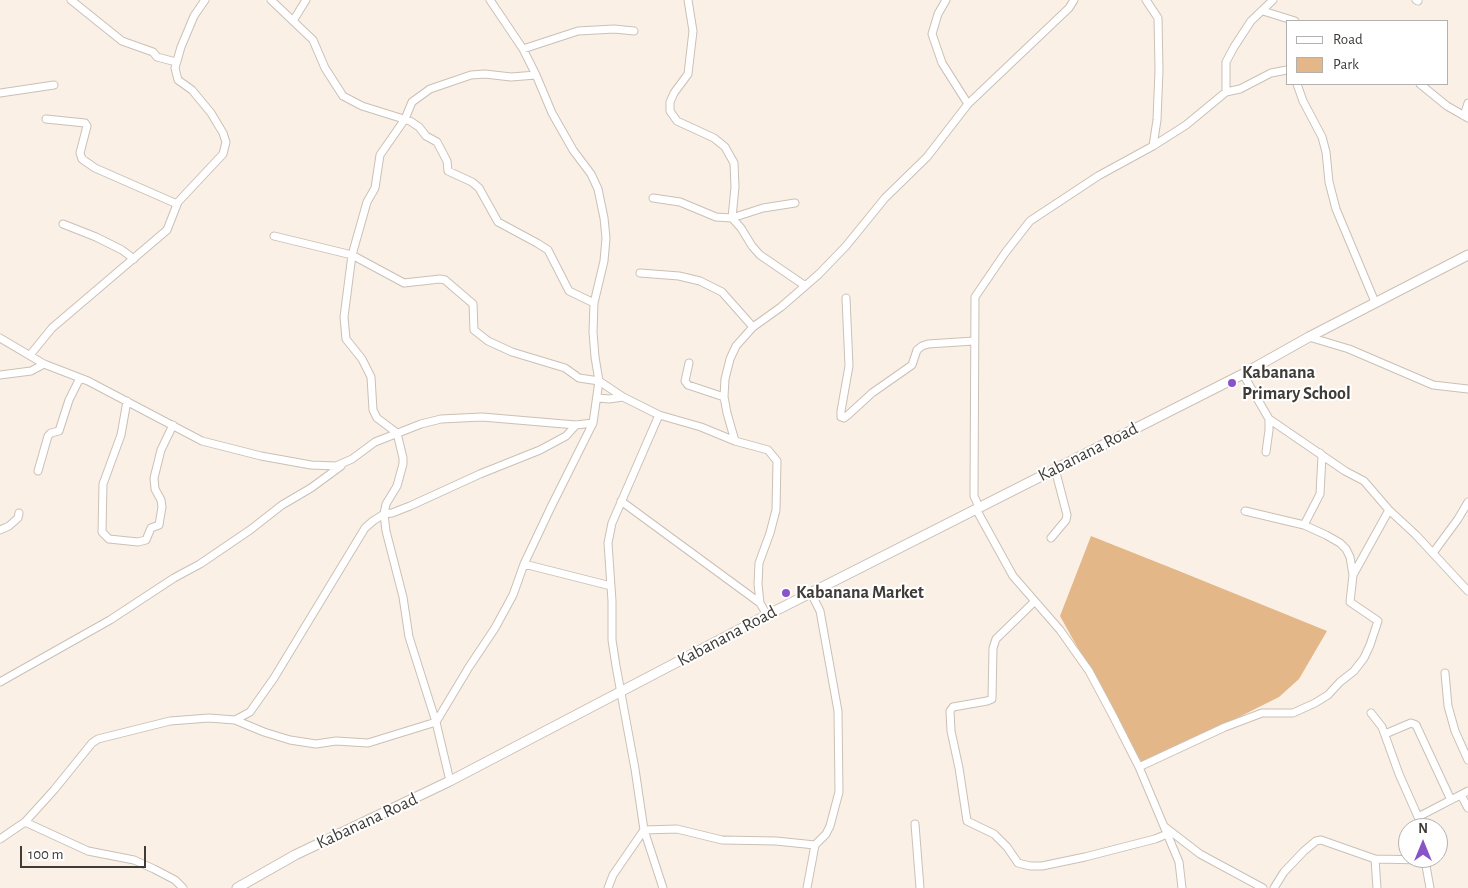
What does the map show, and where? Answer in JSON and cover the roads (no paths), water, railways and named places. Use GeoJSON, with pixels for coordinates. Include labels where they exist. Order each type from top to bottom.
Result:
{"type":"FeatureCollection","features":[{"type":"Feature","properties":{"kind":"street"},"geometry":{"type":"LineString","coordinates":[[70,0],[122,41],[153,52],[157,57],[176,62]]}},
{"type":"Feature","properties":{"kind":"street"},"geometry":{"type":"LineString","coordinates":[[30,355],[52,328],[167,230],[177,204],[223,154],[226,142],[223,134],[211,113],[192,90],[178,80],[175,68],[194,16],[205,0]]}},
{"type":"Feature","properties":{"kind":"street"},"geometry":{"type":"LineString","coordinates":[[272,0],[312,40],[325,68],[343,96],[362,106],[405,119],[419,127],[426,136],[437,142],[447,161],[448,171],[472,182],[479,188],[498,222],[548,250],[569,291],[594,303]]}},
{"type":"Feature","properties":{"kind":"street"},"geometry":{"type":"LineString","coordinates":[[293,21],[306,0]]}},
{"type":"Feature","properties":{"kind":"street"},"geometry":{"type":"LineString","coordinates":[[0,838],[25,822],[92,743],[98,739],[170,721],[209,718],[234,720],[290,740],[316,744],[336,741],[368,743],[436,722],[504,613],[513,595],[524,564],[593,424],[600,382],[593,340],[594,303],[604,261],[606,238],[598,190],[591,174],[573,150],[552,113],[523,48],[490,0]]}},
{"type":"Feature","properties":{"kind":"street"},"geometry":{"type":"LineString","coordinates":[[688,0],[693,31],[688,74],[674,93],[670,102],[670,110],[678,121],[714,138],[725,147],[734,163],[732,218],[760,255],[804,285]]}},
{"type":"Feature","properties":{"kind":"street"},"geometry":{"type":"LineString","coordinates":[[946,0],[938,14],[932,34],[942,63],[968,104]]}},
{"type":"Feature","properties":{"kind":"street"},"geometry":{"type":"LineString","coordinates":[[735,441],[724,397],[725,378],[736,346],[753,327],[819,274],[885,198],[927,157],[968,104],[1069,8],[1074,0]]}},
{"type":"Feature","properties":{"kind":"street"},"geometry":{"type":"LineString","coordinates":[[1146,0],[1158,18],[1159,70],[1157,120],[1153,146]]}},
{"type":"Feature","properties":{"kind":"street"},"geometry":{"type":"LineString","coordinates":[[1226,92],[1226,62],[1251,21],[1273,0]]}},
{"type":"Feature","properties":{"kind":"street"},"geometry":{"type":"LineString","coordinates":[[1263,11],[1292,20]]}},
{"type":"Feature","properties":{"kind":"street"},"geometry":{"type":"LineString","coordinates":[[523,48],[578,31],[614,29],[634,31]]}},
{"type":"Feature","properties":{"kind":"street"},"geometry":{"type":"LineString","coordinates":[[1182,888],[1179,862],[1126,739],[1088,671],[1060,630],[1013,576],[977,508],[974,496],[974,341],[976,297],[1005,253],[1030,221],[1098,176],[1153,146],[1186,125],[1226,92],[1240,89],[1271,73],[1286,70]]}},
{"type":"Feature","properties":{"kind":"street"},"geometry":{"type":"LineString","coordinates":[[450,781],[436,722],[409,637],[403,596],[386,531],[384,514],[386,504],[397,486],[403,464],[397,433],[377,418],[372,410],[371,377],[362,359],[346,338],[344,317],[352,255],[367,202],[375,188],[380,155],[405,119],[412,102],[430,89],[471,75],[485,74],[511,78],[536,74]]}},
{"type":"Feature","properties":{"kind":"street"},"geometry":{"type":"LineString","coordinates":[[0,93],[54,85]]}},
{"type":"Feature","properties":{"kind":"street"},"geometry":{"type":"LineString","coordinates":[[1297,85],[1303,101],[1322,137],[1329,182],[1336,209],[1376,302]]}},
{"type":"Feature","properties":{"kind":"street"},"geometry":{"type":"LineString","coordinates":[[1421,85],[1448,106],[1466,117],[1468,104]]}},
{"type":"Feature","properties":{"kind":"street"},"geometry":{"type":"LineString","coordinates":[[46,119],[84,123],[86,126],[80,153],[82,160],[177,204]]}},
{"type":"Feature","properties":{"kind":"street"},"geometry":{"type":"LineString","coordinates":[[653,198],[680,202],[716,217],[732,218],[763,208],[795,203]]}},
{"type":"Feature","properties":{"kind":"street"},"geometry":{"type":"LineString","coordinates":[[63,224],[96,237],[122,250],[134,259]]}},
{"type":"Feature","properties":{"kind":"street"},"geometry":{"type":"LineString","coordinates":[[274,236],[352,255],[404,283],[445,280],[473,304],[474,330],[488,341],[512,352],[565,368],[579,378],[600,382],[623,397],[659,415],[701,427],[735,441],[768,450],[777,461],[776,510],[759,563],[758,584],[760,603]]}},
{"type":"Feature","properties":{"kind":"street","name":"Kabanana Road"},"geometry":{"type":"LineString","coordinates":[[237,888],[295,855],[450,781],[767,615],[1243,374],[1309,337],[1468,255]]}},
{"type":"Feature","properties":{"kind":"street"},"geometry":{"type":"LineString","coordinates":[[640,273],[679,276],[700,281],[722,292],[753,327]]}},
{"type":"Feature","properties":{"kind":"street"},"geometry":{"type":"LineString","coordinates":[[846,298],[849,366],[840,411],[841,417],[844,418],[872,393],[912,365],[917,350],[922,346],[974,341]]}},
{"type":"Feature","properties":{"kind":"street"},"geometry":{"type":"LineString","coordinates":[[1309,337],[1349,349],[1433,386],[1468,389]]}},
{"type":"Feature","properties":{"kind":"street"},"geometry":{"type":"LineString","coordinates":[[0,338],[44,364],[80,378],[202,441],[261,456],[311,465],[336,466],[352,460]]}},
{"type":"Feature","properties":{"kind":"street"},"geometry":{"type":"LineString","coordinates":[[688,363],[685,381],[688,385],[724,397]]}},
{"type":"Feature","properties":{"kind":"street"},"geometry":{"type":"LineString","coordinates":[[0,375],[31,371],[44,364]]}},
{"type":"Feature","properties":{"kind":"street"},"geometry":{"type":"LineString","coordinates":[[1243,374],[1269,419],[1345,471],[1364,481],[1389,510],[1468,591]]}},
{"type":"Feature","properties":{"kind":"street"},"geometry":{"type":"LineString","coordinates":[[38,471],[48,436],[59,431],[69,400],[80,378]]}},
{"type":"Feature","properties":{"kind":"street"},"geometry":{"type":"LineString","coordinates":[[598,398],[623,397]]}},
{"type":"Feature","properties":{"kind":"street"},"geometry":{"type":"LineString","coordinates":[[127,401],[121,435],[103,484],[102,532],[109,539],[138,542],[146,540],[151,528],[159,525],[162,507],[161,500],[155,489],[154,478],[161,450],[173,425]]}},
{"type":"Feature","properties":{"kind":"street"},"geometry":{"type":"LineString","coordinates":[[659,415],[612,523],[608,543],[612,640],[644,830],[663,888]]}},
{"type":"Feature","properties":{"kind":"street"},"geometry":{"type":"LineString","coordinates":[[0,682],[110,620],[174,578],[200,564],[250,530],[282,505],[352,460],[375,442],[421,424],[456,417],[514,419],[576,425],[593,424]]}},
{"type":"Feature","properties":{"kind":"street"},"geometry":{"type":"LineString","coordinates":[[1266,452],[1269,419]]}},
{"type":"Feature","properties":{"kind":"street"},"geometry":{"type":"LineString","coordinates":[[234,720],[250,712],[291,651],[365,528],[384,514],[410,506],[480,474],[540,450],[566,436],[576,425]]}},
{"type":"Feature","properties":{"kind":"street"},"geometry":{"type":"LineString","coordinates":[[1304,524],[1320,494],[1322,456],[1318,451]]}},
{"type":"Feature","properties":{"kind":"street"},"geometry":{"type":"LineString","coordinates":[[1051,538],[1066,520],[1055,469]]}},
{"type":"Feature","properties":{"kind":"street"},"geometry":{"type":"LineString","coordinates":[[621,501],[760,603],[767,615]]}},
{"type":"Feature","properties":{"kind":"street"},"geometry":{"type":"LineString","coordinates":[[1433,553],[1468,502]]}},
{"type":"Feature","properties":{"kind":"street"},"geometry":{"type":"LineString","coordinates":[[1352,575],[1389,510]]}},
{"type":"Feature","properties":{"kind":"street"},"geometry":{"type":"LineString","coordinates":[[1139,767],[1225,727],[1267,712],[1293,713],[1315,703],[1328,695],[1354,671],[1364,658],[1378,622],[1350,602],[1352,575],[1350,557],[1346,549],[1340,543],[1304,524],[1245,511]]}},
{"type":"Feature","properties":{"kind":"street"},"geometry":{"type":"LineString","coordinates":[[0,530],[9,526],[18,518],[19,512]]}},
{"type":"Feature","properties":{"kind":"street"},"geometry":{"type":"LineString","coordinates":[[524,564],[611,586]]}},
{"type":"Feature","properties":{"kind":"street"},"geometry":{"type":"LineString","coordinates":[[807,888],[816,845],[826,834],[830,826],[839,792],[838,711],[820,611],[811,593]]}},
{"type":"Feature","properties":{"kind":"street"},"geometry":{"type":"LineString","coordinates":[[1034,602],[996,639],[993,648],[992,698],[986,702],[950,710],[951,731],[967,821],[994,834],[1007,847],[1018,863],[1030,866],[1042,866],[1085,857],[1155,839],[1166,830]]}},
{"type":"Feature","properties":{"kind":"street"},"geometry":{"type":"LineString","coordinates":[[1445,673],[1448,706],[1455,731],[1468,760]]}},
{"type":"Feature","properties":{"kind":"street"},"geometry":{"type":"LineString","coordinates":[[1371,713],[1385,734],[1399,774],[1418,817],[1464,793],[1468,808]]}},
{"type":"Feature","properties":{"kind":"street"},"geometry":{"type":"LineString","coordinates":[[1385,734],[1411,724],[1416,724],[1451,800]]}},
{"type":"Feature","properties":{"kind":"street"},"geometry":{"type":"LineString","coordinates":[[25,822],[88,852],[134,860],[175,880],[183,888]]}},
{"type":"Feature","properties":{"kind":"street"},"geometry":{"type":"LineString","coordinates":[[915,824],[920,888]]}},
{"type":"Feature","properties":{"kind":"street"},"geometry":{"type":"LineString","coordinates":[[644,830],[677,829],[722,840],[776,841],[816,845]]}},
{"type":"Feature","properties":{"kind":"street"},"geometry":{"type":"LineString","coordinates":[[608,888],[613,874],[644,830]]}},
{"type":"Feature","properties":{"kind":"street"},"geometry":{"type":"LineString","coordinates":[[1166,830],[1200,854],[1263,888]]}},
{"type":"Feature","properties":{"kind":"street"},"geometry":{"type":"LineString","coordinates":[[1274,888],[1284,872],[1304,851],[1316,842],[1326,841],[1375,859],[1398,859]]}},
{"type":"Feature","properties":{"kind":"street"},"geometry":{"type":"LineString","coordinates":[[1375,859],[1377,888]]}},
{"type":"Feature","properties":{"kind":"street"},"geometry":{"type":"LineString","coordinates":[[1427,868],[1430,888]]}},
{"type":"Feature","properties":{"kind":"place","name":"Kabanana Primary School"},"geometry":{"type":"Point","coordinates":[1232,383]}},
{"type":"Feature","properties":{"kind":"place","name":"Kabanana Market"},"geometry":{"type":"Point","coordinates":[786,593]}}]}
